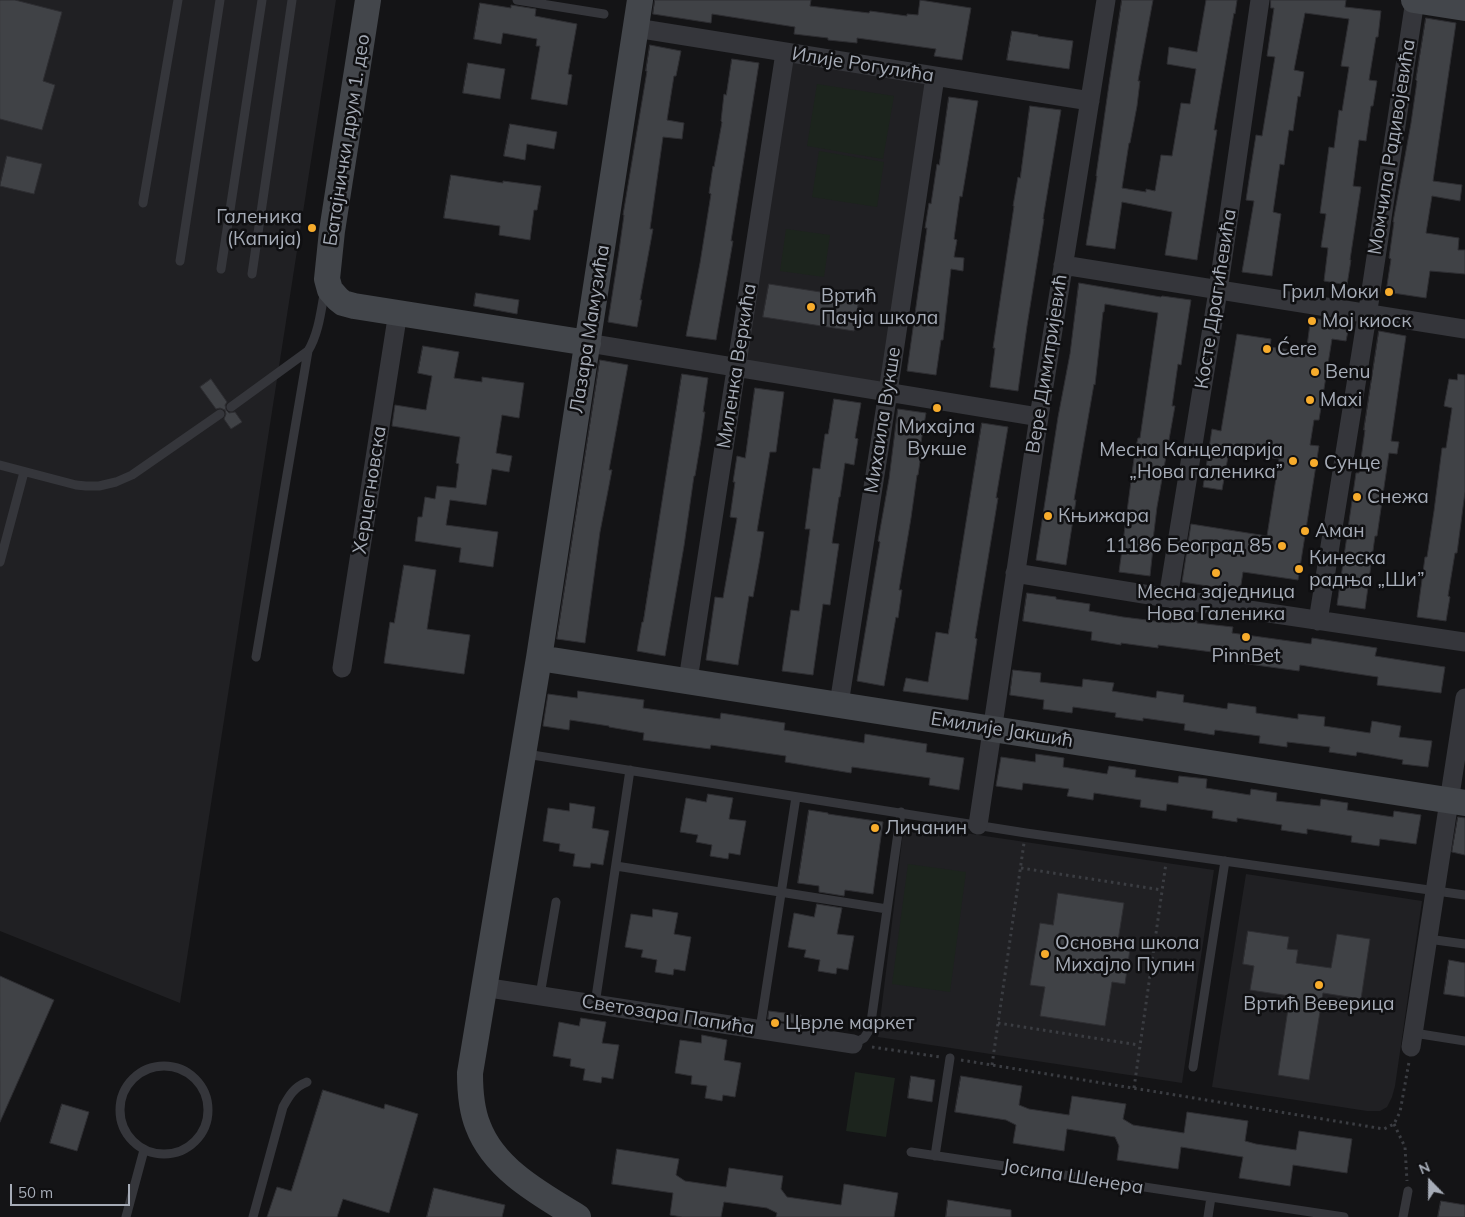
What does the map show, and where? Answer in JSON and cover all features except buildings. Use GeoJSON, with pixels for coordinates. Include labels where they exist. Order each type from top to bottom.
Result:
{"type":"FeatureCollection","features":[{"type":"Feature","properties":{"kind":"street","name":"Батајнички друм 1. део"},"geometry":{"type":"LineString","coordinates":[[327,279],[332,231],[368,0]]}},
{"type":"Feature","properties":{"kind":"street","name":"Лазара Мамузића"},"geometry":{"type":"LineString","coordinates":[[539,658],[640,0]]}},
{"type":"Feature","properties":{"kind":"street","name":"Вере Димитријевић"},"geometry":{"type":"LineString","coordinates":[[978,825],[1039,417],[1106,0]]}},
{"type":"Feature","properties":{"kind":"street","name":"Косте Драгићевића"},"geometry":{"type":"LineString","coordinates":[[1168,598],[1218,291],[1260,0]]}},
{"type":"Feature","properties":{"kind":"street"},"geometry":{"type":"LineString","coordinates":[[1414,0],[1465,8]]}},
{"type":"Feature","properties":{"kind":"street","name":"Момчила Радивојевића"},"geometry":{"type":"LineString","coordinates":[[1318,620],[1367,314],[1414,0]]}},
{"type":"Feature","properties":{"kind":"street","name":"Илије Рогулића"},"geometry":{"type":"LineString","coordinates":[[636,28],[1090,101]]}},
{"type":"Feature","properties":{"kind":"street","name":"Миленка Веркића"},"geometry":{"type":"LineString","coordinates":[[688,680],[785,52]]}},
{"type":"Feature","properties":{"kind":"street","name":"Михаила Вукше"},"geometry":{"type":"LineString","coordinates":[[839,704],[935,77]]}},
{"type":"Feature","properties":{"kind":"street"},"geometry":{"type":"LineString","coordinates":[[1063,265],[1465,329]]}},
{"type":"Feature","properties":{"kind":"street"},"geometry":{"type":"LineString","coordinates":[[327,279],[334,296],[354,306],[1039,417]]}},
{"type":"Feature","properties":{"kind":"street","name":"Херцегновска"},"geometry":{"type":"LineString","coordinates":[[342,668],[398,312]]}},
{"type":"Feature","properties":{"kind":"street"},"geometry":{"type":"LineString","coordinates":[[1015,573],[1168,598],[1465,642]]}},
{"type":"Feature","properties":{"kind":"street"},"geometry":{"type":"LineString","coordinates":[[539,658],[483,987],[470,1073],[470,1089],[477,1125],[492,1152],[534,1189],[578,1217]]}},
{"type":"Feature","properties":{"kind":"street","name":"Емилије Јакшић"},"geometry":{"type":"LineString","coordinates":[[539,658],[1457,801]]}},
{"type":"Feature","properties":{"kind":"street"},"geometry":{"type":"LineString","coordinates":[[1412,1040],[1435,890],[1457,801],[1465,698]]}},
{"type":"Feature","properties":{"kind":"street","name":"Светозара Папића"},"geometry":{"type":"LineString","coordinates":[[483,987],[853,1044]]}},
{"type":"Feature","properties":{"kind":"lane"},"geometry":{"type":"LineString","coordinates":[[143,203],[178,0]]}},
{"type":"Feature","properties":{"kind":"lane"},"geometry":{"type":"LineString","coordinates":[[180,261],[220,0]]}},
{"type":"Feature","properties":{"kind":"lane"},"geometry":{"type":"LineString","coordinates":[[221,270],[262,0]]}},
{"type":"Feature","properties":{"kind":"lane"},"geometry":{"type":"LineString","coordinates":[[252,274],[292,0]]}},
{"type":"Feature","properties":{"kind":"lane"},"geometry":{"type":"LineString","coordinates":[[517,0],[604,14]]}},
{"type":"Feature","properties":{"kind":"lane"},"geometry":{"type":"LineString","coordinates":[[256,657],[308,351],[316,333],[327,279]]}},
{"type":"Feature","properties":{"kind":"lane"},"geometry":{"type":"LineString","coordinates":[[231,407],[308,351]]}},
{"type":"Feature","properties":{"kind":"lane"},"geometry":{"type":"LineString","coordinates":[[0,465],[86,486],[99,486],[116,482],[132,475],[220,414]]}},
{"type":"Feature","properties":{"kind":"lane"},"geometry":{"type":"LineString","coordinates":[[0,562],[24,472]]}},
{"type":"Feature","properties":{"kind":"lane"},"geometry":{"type":"LineString","coordinates":[[523,753],[1026,833],[1465,895]]}},
{"type":"Feature","properties":{"kind":"lane"},"geometry":{"type":"LineString","coordinates":[[595,1004],[630,770]]}},
{"type":"Feature","properties":{"kind":"lane"},"geometry":{"type":"LineString","coordinates":[[760,1029],[796,797]]}},
{"type":"Feature","properties":{"kind":"lane"},"geometry":{"type":"LineString","coordinates":[[853,1044],[864,1038],[870,1029],[901,812]]}},
{"type":"Feature","properties":{"kind":"lane"},"geometry":{"type":"LineString","coordinates":[[1193,1067],[1225,861]]}},
{"type":"Feature","properties":{"kind":"lane"},"geometry":{"type":"LineString","coordinates":[[616,866],[887,909]]}},
{"type":"Feature","properties":{"kind":"lane"},"geometry":{"type":"LineString","coordinates":[[540,995],[556,902]]}},
{"type":"Feature","properties":{"kind":"lane"},"geometry":{"type":"LineString","coordinates":[[1428,939],[1465,944]]}},
{"type":"Feature","properties":{"kind":"lane"},"geometry":{"type":"LineString","coordinates":[[1412,1040],[1465,1041]]}},
{"type":"Feature","properties":{"kind":"lane"},"geometry":{"type":"LineString","coordinates":[[935,1156],[950,1058]]}},
{"type":"Feature","properties":{"kind":"lane"},"geometry":{"type":"LineString","coordinates":[[166,1065],[185,1070],[200,1083],[209,1101],[208,1121],[199,1139],[183,1151],[163,1155],[144,1150],[129,1138],[120,1119],[121,1099],[130,1081],[146,1069],[166,1065]]}},
{"type":"Feature","properties":{"kind":"lane"},"geometry":{"type":"LineString","coordinates":[[253,1217],[283,1107],[295,1089],[306,1082]]}},
{"type":"Feature","properties":{"kind":"lane"},"geometry":{"type":"LineString","coordinates":[[126,1217],[144,1150]]}},
{"type":"Feature","properties":{"kind":"lane","name":"Јосипа Шенера"},"geometry":{"type":"LineString","coordinates":[[911,1152],[1344,1217]]}},
{"type":"Feature","properties":{"kind":"lane"},"geometry":{"type":"LineString","coordinates":[[1403,1217],[1408,1191]]}},
{"type":"Feature","properties":{"kind":"lane"},"geometry":{"type":"LineString","coordinates":[[1208,1217],[1211,1198]]}},
{"type":"Feature","properties":{"kind":"path"},"geometry":{"type":"LineString","coordinates":[[992,1065],[1026,833]]}},
{"type":"Feature","properties":{"kind":"path"},"geometry":{"type":"LineString","coordinates":[[1134,1088],[1167,853]]}},
{"type":"Feature","properties":{"kind":"path"},"geometry":{"type":"LineString","coordinates":[[1021,868],[1162,890]]}},
{"type":"Feature","properties":{"kind":"path"},"geometry":{"type":"LineString","coordinates":[[998,1023],[1139,1045]]}},
{"type":"Feature","properties":{"kind":"path"},"geometry":{"type":"LineString","coordinates":[[853,1044],[1384,1128],[1394,1124],[1400,1112],[1412,1040]]}},
{"type":"Feature","properties":{"kind":"path"},"geometry":{"type":"LineString","coordinates":[[1394,1124],[1405,1147],[1408,1191]]}},
{"type":"Feature","properties":{"kind":"shaded area"},"geometry":{"type":"Polygon","coordinates":[[[0,0],[336,0],[180,1003],[0,931],[0,0]]]}},
{"type":"Feature","properties":{"kind":"shaded area"},"geometry":{"type":"Polygon","coordinates":[[[785,53],[935,77],[888,392],[737,368],[785,53]]]}},
{"type":"Feature","properties":{"kind":"shaded area"},"geometry":{"type":"Polygon","coordinates":[[[817,84],[894,96],[883,159],[807,146],[817,84]]]}},
{"type":"Feature","properties":{"kind":"shaded area"},"geometry":{"type":"Polygon","coordinates":[[[819,151],[884,162],[877,207],[812,197],[819,151]]]}},
{"type":"Feature","properties":{"kind":"shaded area"},"geometry":{"type":"Polygon","coordinates":[[[786,229],[830,235],[824,277],[780,271],[786,229]]]}},
{"type":"Feature","properties":{"kind":"shaded area","name":"Основна школа Михајло Пупин"},"geometry":{"type":"Polygon","coordinates":[[[904,824],[1214,870],[1182,1083],[878,1037],[904,824]]]}},
{"type":"Feature","properties":{"kind":"shaded area"},"geometry":{"type":"Polygon","coordinates":[[[908,864],[966,872],[950,992],[892,984],[908,864]]]}},
{"type":"Feature","properties":{"kind":"shaded area","name":"Вртић Веверица"},"geometry":{"type":"Polygon","coordinates":[[[1246,874],[1422,901],[1395,1086],[1387,1107],[1380,1111],[1367,1111],[1212,1087],[1246,874]]]}},
{"type":"Feature","properties":{"kind":"shaded area"},"geometry":{"type":"Polygon","coordinates":[[[855,1072],[895,1078],[886,1137],[846,1131],[855,1072]]]}},
{"type":"Feature","properties":{"kind":"place","name":"Галеника (Капија)"},"geometry":{"type":"Point","coordinates":[312,228]}},
{"type":"Feature","properties":{"kind":"place","name":"Грил Моки"},"geometry":{"type":"Point","coordinates":[1389,292]}},
{"type":"Feature","properties":{"kind":"place","name":"Вртић Пачја школа"},"geometry":{"type":"Point","coordinates":[811,307]}},
{"type":"Feature","properties":{"kind":"place","name":"Мој киоск"},"geometry":{"type":"Point","coordinates":[1312,321]}},
{"type":"Feature","properties":{"kind":"place","name":"Ćere"},"geometry":{"type":"Point","coordinates":[1267,349]}},
{"type":"Feature","properties":{"kind":"place","name":"Benu"},"geometry":{"type":"Point","coordinates":[1315,372]}},
{"type":"Feature","properties":{"kind":"place","name":"Maxi"},"geometry":{"type":"Point","coordinates":[1310,400]}},
{"type":"Feature","properties":{"kind":"place","name":"Михајла Вукше"},"geometry":{"type":"Point","coordinates":[937,408]}},
{"type":"Feature","properties":{"kind":"place","name":"Месна Канцеларија „Нова галеника”"},"geometry":{"type":"Point","coordinates":[1293,461]}},
{"type":"Feature","properties":{"kind":"place","name":"Сунце"},"geometry":{"type":"Point","coordinates":[1314,463]}},
{"type":"Feature","properties":{"kind":"place","name":"Снежа"},"geometry":{"type":"Point","coordinates":[1357,497]}},
{"type":"Feature","properties":{"kind":"place","name":"Књижара"},"geometry":{"type":"Point","coordinates":[1048,516]}},
{"type":"Feature","properties":{"kind":"place","name":"Аман"},"geometry":{"type":"Point","coordinates":[1305,531]}},
{"type":"Feature","properties":{"kind":"place","name":"11186 Београд 85"},"geometry":{"type":"Point","coordinates":[1282,546]}},
{"type":"Feature","properties":{"kind":"place","name":"Кинеска радња „Ши”"},"geometry":{"type":"Point","coordinates":[1299,569]}},
{"type":"Feature","properties":{"kind":"place","name":"Месна заједница Нова Галеника"},"geometry":{"type":"Point","coordinates":[1216,573]}},
{"type":"Feature","properties":{"kind":"place","name":"PinnBet"},"geometry":{"type":"Point","coordinates":[1246,637]}},
{"type":"Feature","properties":{"kind":"place","name":"Личанин"},"geometry":{"type":"Point","coordinates":[875,828]}},
{"type":"Feature","properties":{"kind":"place","name":"Основна школа Михајло Пупин"},"geometry":{"type":"Point","coordinates":[1045,954]}},
{"type":"Feature","properties":{"kind":"place","name":"Вртић Веверица"},"geometry":{"type":"Point","coordinates":[1319,985]}},
{"type":"Feature","properties":{"kind":"place","name":"Цврле маркет"},"geometry":{"type":"Point","coordinates":[775,1023]}}]}
